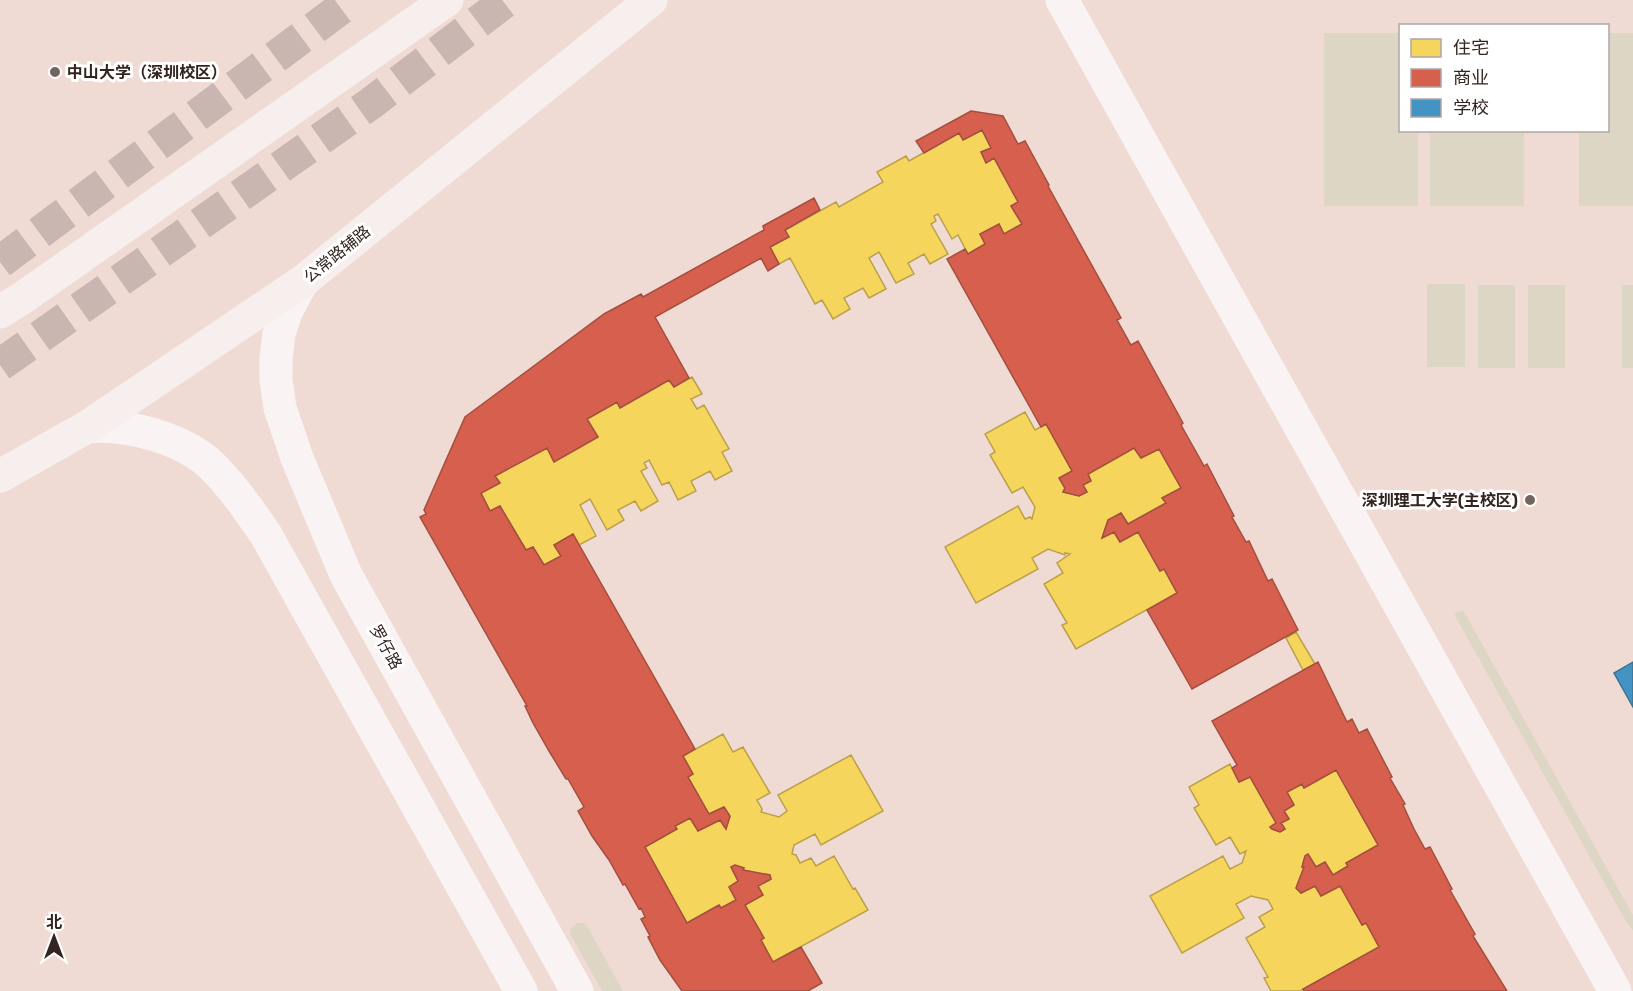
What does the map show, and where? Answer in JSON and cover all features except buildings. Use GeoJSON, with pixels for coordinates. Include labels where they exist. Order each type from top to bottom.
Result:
{"type":"FeatureCollection","features":[{"type":"Feature","properties":{"kind":"main road"},"geometry":{"type":"LineString","coordinates":[[0,312],[447,0]]}},
{"type":"Feature","properties":{"kind":"main road","name":"公常路辅路"},"geometry":{"type":"LineString","coordinates":[[0,476],[87,427],[302,282],[651,0]]}},
{"type":"Feature","properties":{"kind":"main road"},"geometry":{"type":"LineString","coordinates":[[1062,0],[1615,991]]}},
{"type":"Feature","properties":{"kind":"main road","name":"罗仔路"},"geometry":{"type":"LineString","coordinates":[[302,282],[286,312],[279,334],[276,358],[280,408],[297,458],[346,575],[577,991]]}},
{"type":"Feature","properties":{"kind":"main road"},"geometry":{"type":"LineString","coordinates":[[87,427],[118,427],[166,439],[210,464],[239,495],[277,555],[521,991]]}},
{"type":"Feature","properties":{"kind":"shaded area"},"geometry":{"type":"Polygon","coordinates":[[[1324,33],[1399,33],[1399,132],[1418,132],[1418,206],[1324,206],[1324,33]]]}},
{"type":"Feature","properties":{"kind":"shaded area"},"geometry":{"type":"Polygon","coordinates":[[[1609,33],[1633,33],[1633,206],[1579,206],[1579,132],[1609,132],[1609,33]]]}},
{"type":"Feature","properties":{"kind":"shaded area"},"geometry":{"type":"Polygon","coordinates":[[[1430,132],[1524,132],[1524,206],[1430,206],[1430,132]]]}},
{"type":"Feature","properties":{"kind":"shaded area"},"geometry":{"type":"Polygon","coordinates":[[[1427,284],[1465,284],[1465,367],[1427,367],[1427,284]]]}},
{"type":"Feature","properties":{"kind":"shaded area"},"geometry":{"type":"Polygon","coordinates":[[[1478,285],[1515,285],[1515,368],[1478,368],[1478,285]]]}},
{"type":"Feature","properties":{"kind":"shaded area"},"geometry":{"type":"Polygon","coordinates":[[[1528,285],[1565,285],[1565,368],[1528,368],[1528,285]]]}},
{"type":"Feature","properties":{"kind":"shaded area"},"geometry":{"type":"Polygon","coordinates":[[[1622,285],[1633,285],[1633,368],[1622,368],[1622,285]]]}},
{"type":"Feature","properties":{"kind":"shaded area"},"geometry":{"type":"Polygon","coordinates":[[[1463,610],[1633,915],[1633,931],[1454,614],[1463,610]]]}},
{"type":"Feature","properties":{"kind":"shaded area"},"geometry":{"type":"Polygon","coordinates":[[[577,923],[584,923],[587,926],[623,991],[602,991],[570,934],[570,929],[577,923]]]}},
{"type":"Feature","properties":{"kind":"tunnel"},"geometry":{"type":"LineString","coordinates":[[0,262],[352,0]]}},
{"type":"Feature","properties":{"kind":"tunnel"},"geometry":{"type":"LineString","coordinates":[[0,365],[370,104],[507,0]]}},
{"type":"Feature","properties":{"kind":"place","name":"中山大学（深圳校区）"},"geometry":{"type":"Point","coordinates":[55,72]}},
{"type":"Feature","properties":{"kind":"place","name":"深圳理工大学(主校区)"},"geometry":{"type":"Point","coordinates":[1530,500]}}]}
